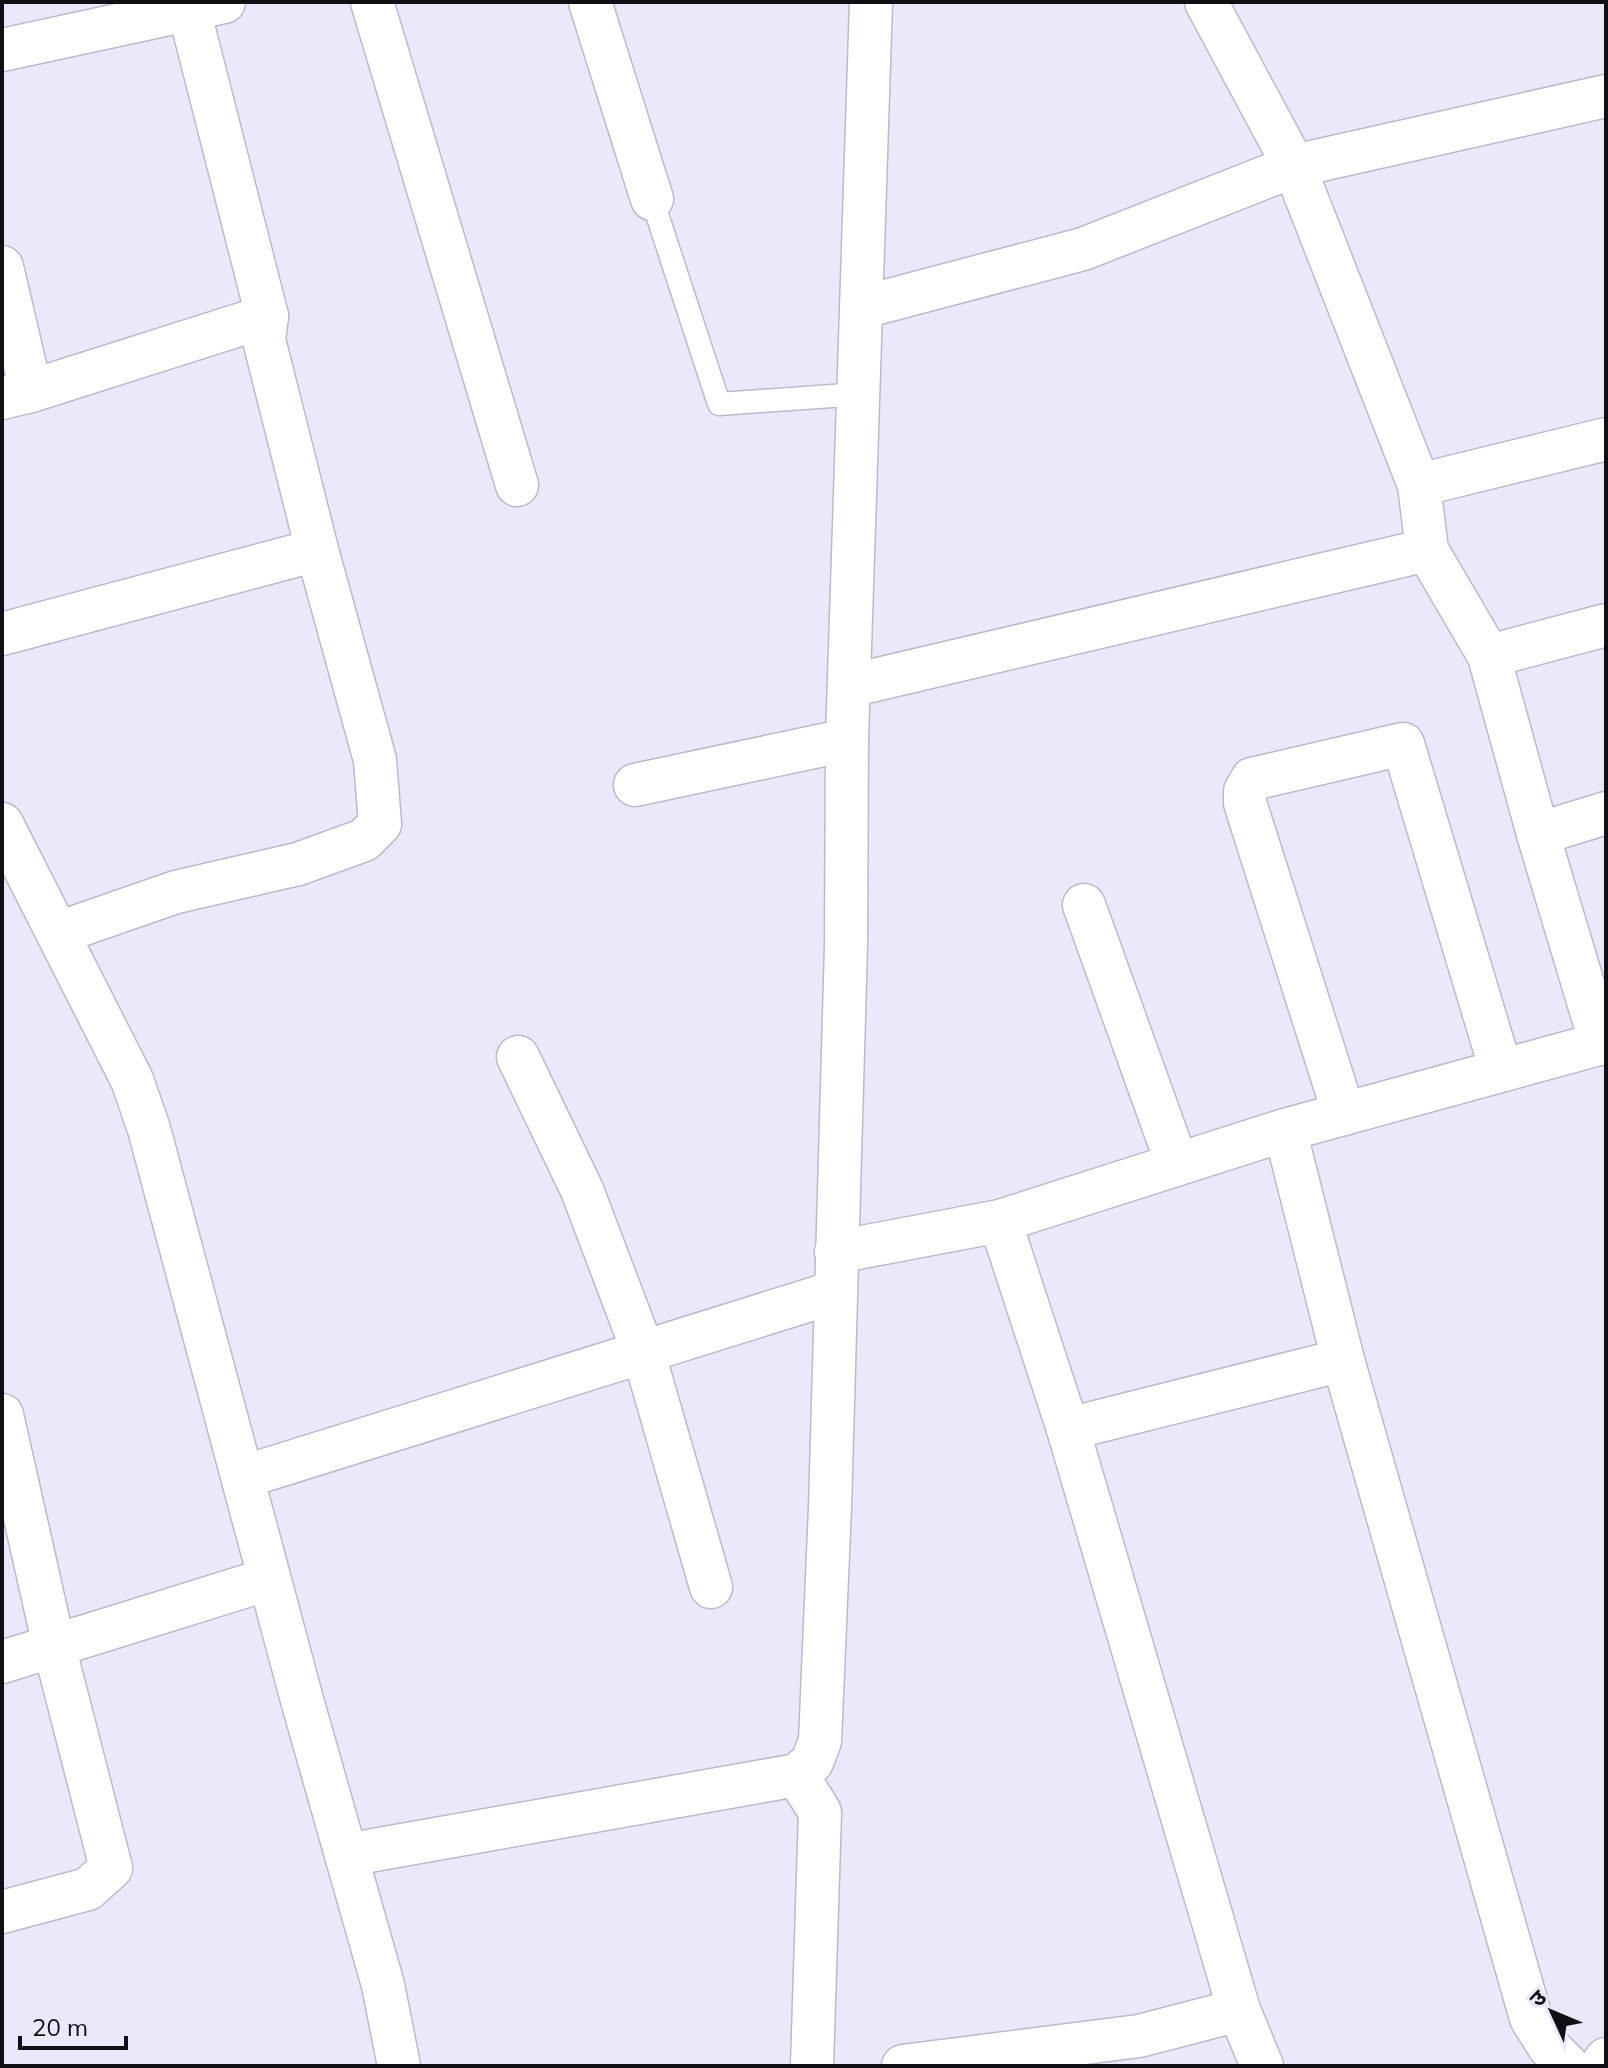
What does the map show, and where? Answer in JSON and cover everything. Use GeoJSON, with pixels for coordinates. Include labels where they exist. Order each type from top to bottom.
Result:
{"type":"FeatureCollection","features":[{"type":"Feature","properties":{"kind":"street"},"geometry":{"type":"LineString","coordinates":[[372,2],[517,485]]}},
{"type":"Feature","properties":{"kind":"street"},"geometry":{"type":"LineString","coordinates":[[590,2],[652,199]]}},
{"type":"Feature","properties":{"kind":"street"},"geometry":{"type":"LineString","coordinates":[[346,1855],[797,1775],[812,1762],[820,1741],[830,1508],[846,945],[847,740],[871,2]]}},
{"type":"Feature","properties":{"kind":"street"},"geometry":{"type":"LineString","coordinates":[[243,1477],[643,1351],[835,1272],[1285,1130],[1604,1043],[1538,834],[1489,656],[1427,550],[1419,485],[1294,166],[1206,2]]}},
{"type":"Feature","properties":{"kind":"street"},"geometry":{"type":"LineString","coordinates":[[2,50],[206,6],[267,316],[264,340],[317,550],[375,760],[380,824],[364,840],[298,864],[176,892],[58,933]]}},
{"type":"Feature","properties":{"kind":"street"},"geometry":{"type":"LineString","coordinates":[[863,307],[1083,249],[1294,166],[1606,96]]}},
{"type":"Feature","properties":{"kind":"street"},"geometry":{"type":"LineString","coordinates":[[2,267],[16,394],[267,316]]}},
{"type":"Feature","properties":{"kind":"street"},"geometry":{"type":"LineString","coordinates":[[1419,485],[1606,439]]}},
{"type":"Feature","properties":{"kind":"street"},"geometry":{"type":"LineString","coordinates":[[2,634],[317,550]]}},
{"type":"Feature","properties":{"kind":"street"},"geometry":{"type":"LineString","coordinates":[[849,686],[1427,550]]}},
{"type":"Feature","properties":{"kind":"street"},"geometry":{"type":"LineString","coordinates":[[1489,656],[1606,625]]}},
{"type":"Feature","properties":{"kind":"street"},"geometry":{"type":"LineString","coordinates":[[635,785],[847,740]]}},
{"type":"Feature","properties":{"kind":"street"},"geometry":{"type":"LineString","coordinates":[[1344,1114],[1245,803],[1245,791],[1252,779],[1403,744],[1501,1070]]}},
{"type":"Feature","properties":{"kind":"street"},"geometry":{"type":"LineString","coordinates":[[1538,834],[1606,813]]}},
{"type":"Feature","properties":{"kind":"street"},"geometry":{"type":"LineString","coordinates":[[2,824],[132,1080],[149,1129],[269,1579],[383,1985],[399,2066]]}},
{"type":"Feature","properties":{"kind":"street"},"geometry":{"type":"LineString","coordinates":[[1084,905],[1177,1164]]}},
{"type":"Feature","properties":{"kind":"street"},"geometry":{"type":"LineString","coordinates":[[518,1057],[582,1190],[643,1351],[711,1587]]}},
{"type":"Feature","properties":{"kind":"street"},"geometry":{"type":"LineString","coordinates":[[1285,1130],[1343,1360],[1531,2018],[1549,2047],[1568,2066]]}},
{"type":"Feature","properties":{"kind":"street"},"geometry":{"type":"LineString","coordinates":[[1000,1221],[1068,1429],[1239,2010],[1262,2066]]}},
{"type":"Feature","properties":{"kind":"street"},"geometry":{"type":"LineString","coordinates":[[1068,1429],[1343,1360]]}},
{"type":"Feature","properties":{"kind":"street"},"geometry":{"type":"LineString","coordinates":[[2,1415],[54,1646],[111,1868],[88,1889],[2,1912]]}},
{"type":"Feature","properties":{"kind":"street"},"geometry":{"type":"LineString","coordinates":[[2,1662],[269,1579]]}},
{"type":"Feature","properties":{"kind":"street"},"geometry":{"type":"LineString","coordinates":[[797,1775],[820,1812],[812,2066]]}},
{"type":"Feature","properties":{"kind":"street"},"geometry":{"type":"LineString","coordinates":[[903,2066],[1139,2036],[1239,2010]]}},
{"type":"Feature","properties":{"kind":"street"},"geometry":{"type":"LineString","coordinates":[[1601,2066],[1606,2059]]}},
{"type":"Feature","properties":{"kind":"lane"},"geometry":{"type":"LineString","coordinates":[[652,199],[719,404],[860,394]]}}]}
